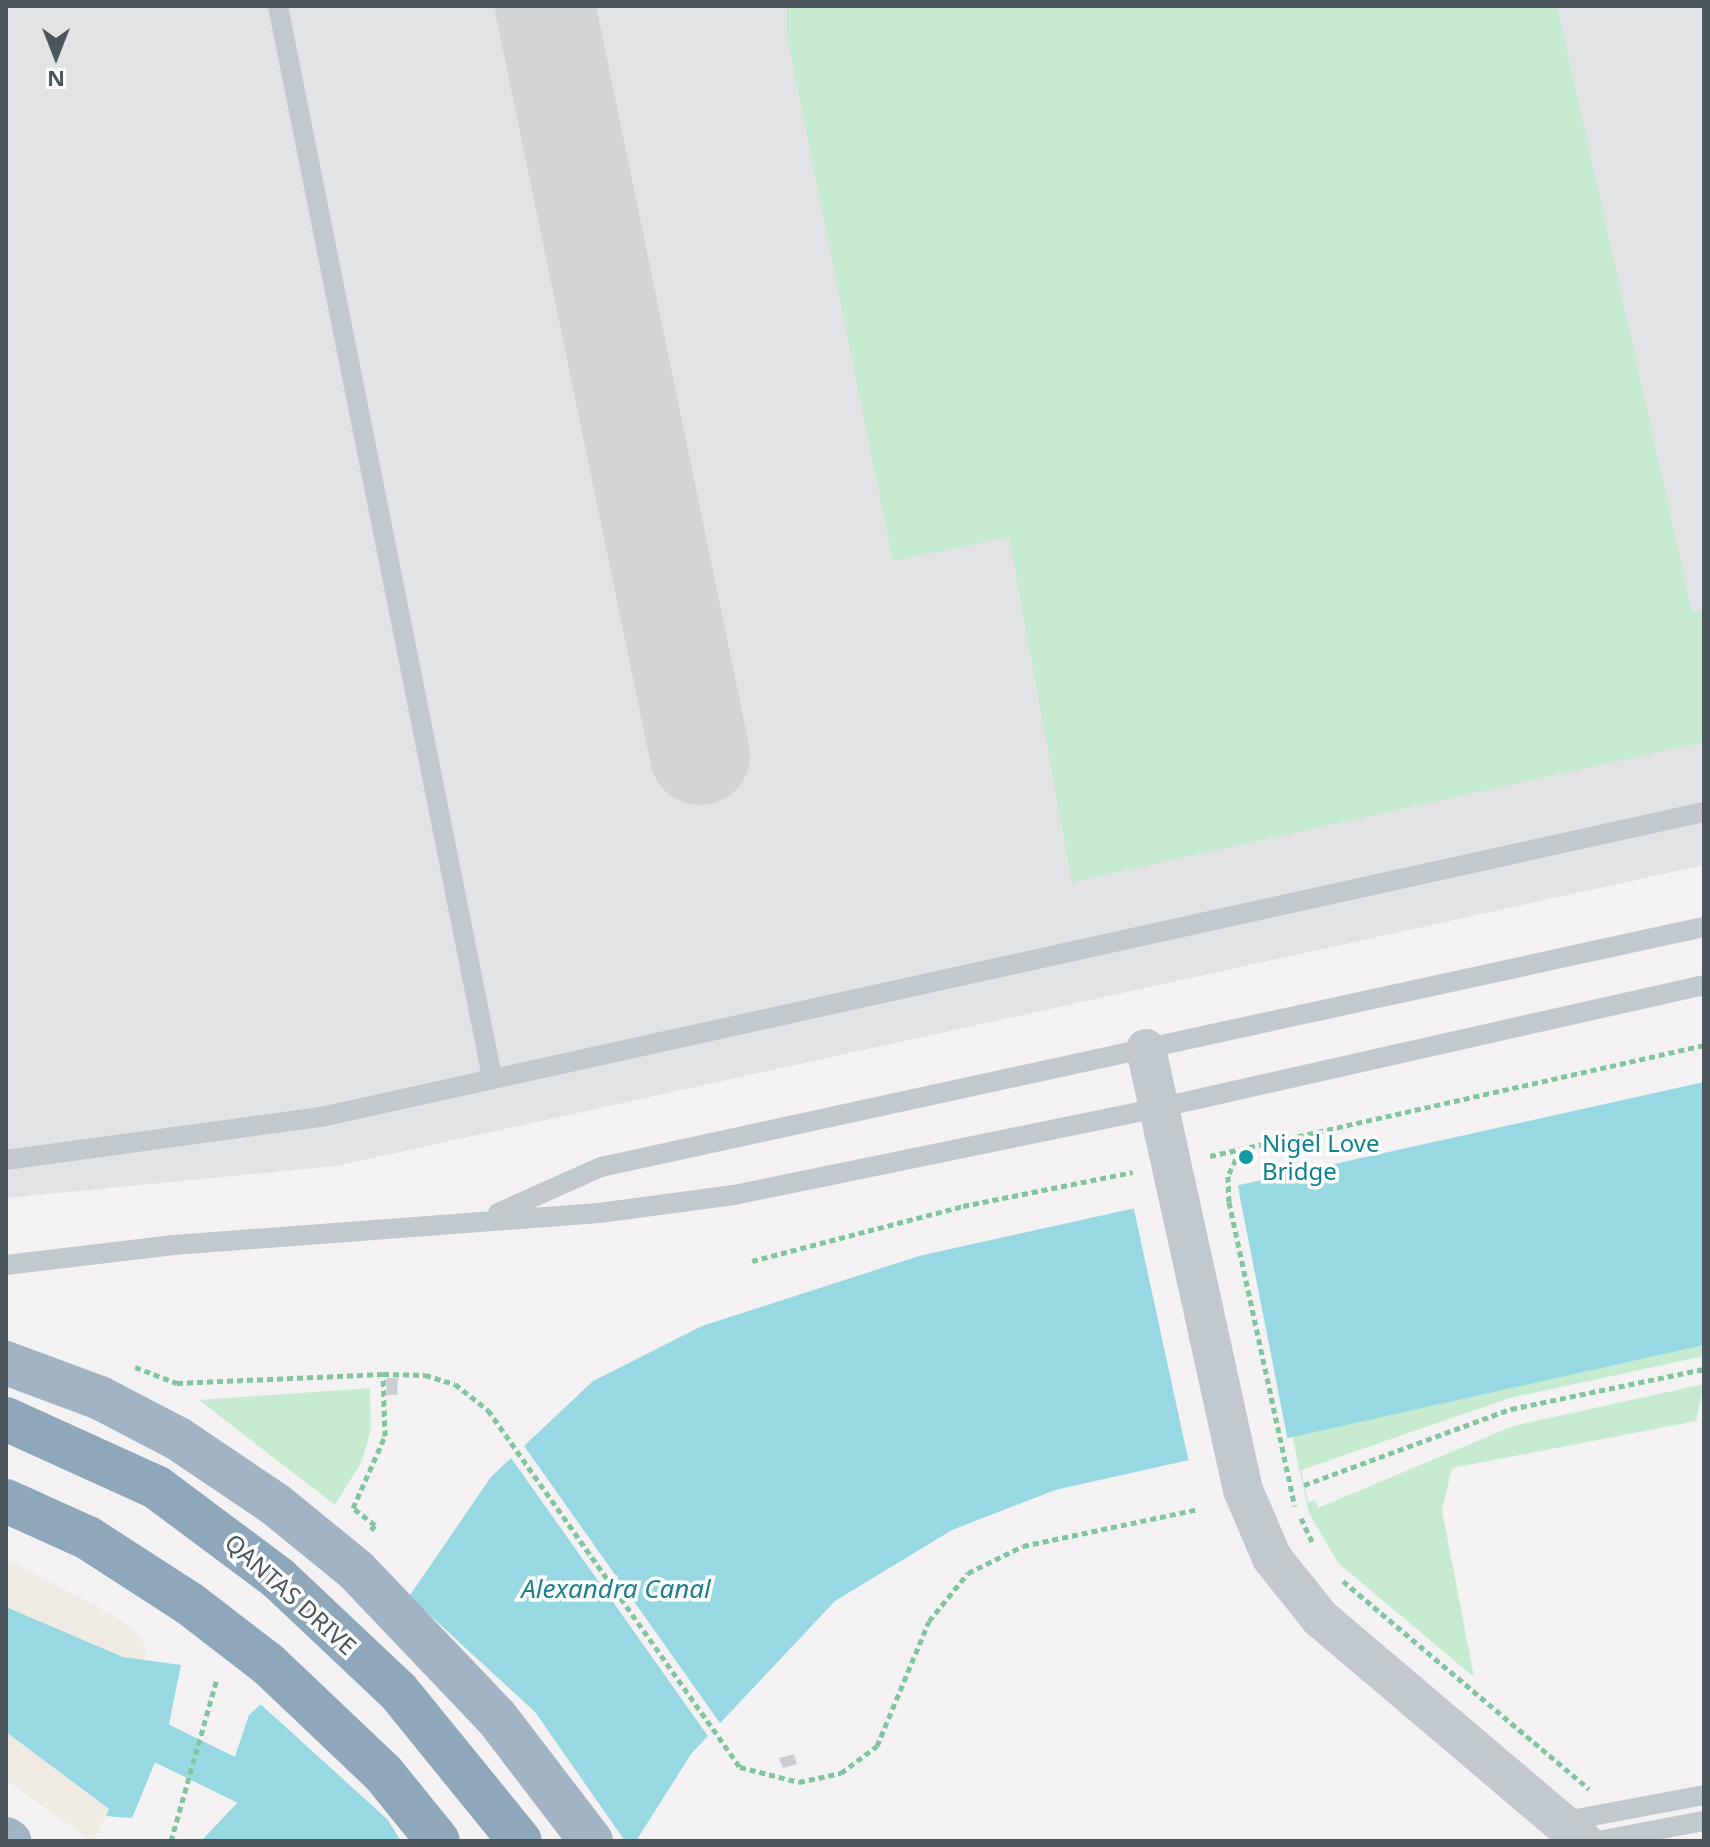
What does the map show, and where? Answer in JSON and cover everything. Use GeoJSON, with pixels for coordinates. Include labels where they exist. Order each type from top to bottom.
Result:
{"type":"FeatureCollection","features":[{"type":"Feature","properties":{"kind":"highway"},"geometry":{"type":"LineString","coordinates":[[6,1363],[100,1398],[177,1438],[356,1570],[497,1718],[591,1841]]}},
{"type":"Feature","properties":{"kind":"highway","name":"QANTAS DRIVE"},"geometry":{"type":"LineString","coordinates":[[6,1419],[156,1487],[278,1578],[398,1691],[520,1841]]}},
{"type":"Feature","properties":{"kind":"highway"},"geometry":{"type":"LineString","coordinates":[[6,1501],[88,1538],[268,1664],[383,1773],[438,1841]]}},
{"type":"Feature","properties":{"kind":"street"},"geometry":{"type":"LineString","coordinates":[[1146,1049],[1237,1465],[1263,1542],[1305,1603],[1572,1832]]}},
{"type":"Feature","properties":{"kind":"lane"},"geometry":{"type":"LineString","coordinates":[[278,6],[492,1077]]}},
{"type":"Feature","properties":{"kind":"lane"},"geometry":{"type":"LineString","coordinates":[[6,1160],[321,1117],[1704,812]]}},
{"type":"Feature","properties":{"kind":"lane"},"geometry":{"type":"LineString","coordinates":[[487,1218],[601,1167],[1704,927]]}},
{"type":"Feature","properties":{"kind":"lane"},"geometry":{"type":"LineString","coordinates":[[6,1265],[487,1218],[599,1213],[734,1195],[1158,1108],[1704,985]]}},
{"type":"Feature","properties":{"kind":"lane"},"geometry":{"type":"LineString","coordinates":[[1572,1832],[1704,1795]]}},
{"type":"Feature","properties":{"kind":"lane"},"geometry":{"type":"LineString","coordinates":[[1598,1841],[1704,1821]]}},
{"type":"Feature","properties":{"kind":"path"},"geometry":{"type":"LineString","coordinates":[[1228,1153],[1704,1045]]}},
{"type":"Feature","properties":{"kind":"path"},"geometry":{"type":"LineString","coordinates":[[1241,1149],[1228,1176],[1282,1454],[1295,1505],[1317,1550]]}},
{"type":"Feature","properties":{"kind":"path"},"geometry":{"type":"LineString","coordinates":[[752,1261],[872,1227],[1111,1176]]}},
{"type":"Feature","properties":{"kind":"path"},"geometry":{"type":"LineString","coordinates":[[120,1361],[177,1383],[383,1374],[437,1377],[488,1410],[740,1767],[766,1779],[813,1782],[866,1760],[889,1731],[929,1621],[950,1589],[987,1561],[1023,1546],[1198,1509]]}},
{"type":"Feature","properties":{"kind":"path"},"geometry":{"type":"LineString","coordinates":[[1304,1485],[1511,1409],[1704,1369]]}},
{"type":"Feature","properties":{"kind":"path"},"geometry":{"type":"LineString","coordinates":[[371,1530],[375,1525],[353,1508],[385,1436],[383,1374]]}},
{"type":"Feature","properties":{"kind":"path"},"geometry":{"type":"LineString","coordinates":[[1335,1573],[1594,1793]]}},
{"type":"Feature","properties":{"kind":"path"},"geometry":{"type":"LineString","coordinates":[[172,1838],[217,1678]]}},
{"type":"Feature","properties":{"kind":"shaded area"},"geometry":{"type":"Polygon","coordinates":[[[6,6],[1704,6],[1704,865],[336,1166],[6,1198],[6,6]]]}},
{"type":"Feature","properties":{"kind":"green space"},"geometry":{"type":"Polygon","coordinates":[[[787,6],[1557,6],[1692,612],[1704,610],[1704,742],[1072,882],[1009,537],[893,561],[787,37],[787,6]]]}},
{"type":"Feature","properties":{"kind":"green space"},"geometry":{"type":"Polygon","coordinates":[[[1704,1342],[1704,1356],[1510,1398],[1301,1470],[1308,1502],[1315,1500],[1318,1508],[1513,1426],[1704,1384],[1696,1421],[1452,1468],[1442,1510],[1474,1677],[1338,1563],[1309,1513],[1291,1431],[1704,1342]]]}},
{"type":"Feature","properties":{"kind":"green space"},"geometry":{"type":"Polygon","coordinates":[[[370,1388],[371,1429],[362,1461],[335,1505],[199,1400],[370,1388]]]}},
{"type":"Feature","properties":{"kind":"sand"},"geometry":{"type":"Polygon","coordinates":[[[6,1559],[115,1616],[140,1635],[147,1656],[138,1662],[123,1657],[6,1607],[6,1559]]]}},
{"type":"Feature","properties":{"kind":"sand"},"geometry":{"type":"Polygon","coordinates":[[[6,1732],[109,1810],[92,1841],[6,1780],[6,1732]]]}},
{"type":"Feature","properties":{"kind":"water","name":"Alexandra Canal"},"geometry":{"type":"Polygon","coordinates":[[[1704,1082],[1704,1345],[1055,1490],[952,1530],[835,1601],[691,1754],[636,1841],[201,1841],[241,1799],[230,1771],[249,1715],[301,1667],[338,1657],[397,1614],[491,1477],[593,1381],[702,1326],[919,1256],[1704,1082]]]}},
{"type":"Feature","properties":{"kind":"water"},"geometry":{"type":"Polygon","coordinates":[[[6,1607],[123,1657],[181,1665],[167,1733],[132,1818],[106,1816],[109,1809],[6,1732],[6,1607]]]}},
{"type":"Feature","properties":{"kind":"pier","name":"Nigel Love Bridge"},"geometry":{"type":"Polygon","coordinates":[[[1237,1182],[1288,1441],[1189,1463],[1133,1205],[1237,1182]]]}},
{"type":"Feature","properties":{"kind":"pier"},"geometry":{"type":"Polygon","coordinates":[[[522,1443],[722,1726],[710,1739],[509,1455],[522,1443]]]}},
{"type":"Feature","properties":{"kind":"pier"},"geometry":{"type":"Polygon","coordinates":[[[406,1593],[535,1712],[625,1841],[401,1841],[387,1819],[257,1701],[299,1663],[336,1654],[394,1611],[406,1593]]]}},
{"type":"Feature","properties":{"kind":"building"},"geometry":{"type":"Polygon","coordinates":[[[386,1378],[398,1378],[397,1395],[387,1395],[386,1378]]]}},
{"type":"Feature","properties":{"kind":"building"},"geometry":{"type":"Polygon","coordinates":[[[794,1754],[797,1764],[783,1768],[779,1758],[794,1754]]]}},
{"type":"Feature","properties":{"kind":"waterway"},"geometry":{"type":"LineString","coordinates":[[114,1720],[361,1841]]}},
{"type":"Feature","properties":{"kind":"taxiway"},"geometry":{"type":"LineString","coordinates":[[545,6],[700,755]]}},
{"type":"Feature","properties":{"kind":"place","name":"Nigel Love Bridge"},"geometry":{"type":"Point","coordinates":[1246,1157]}}]}
